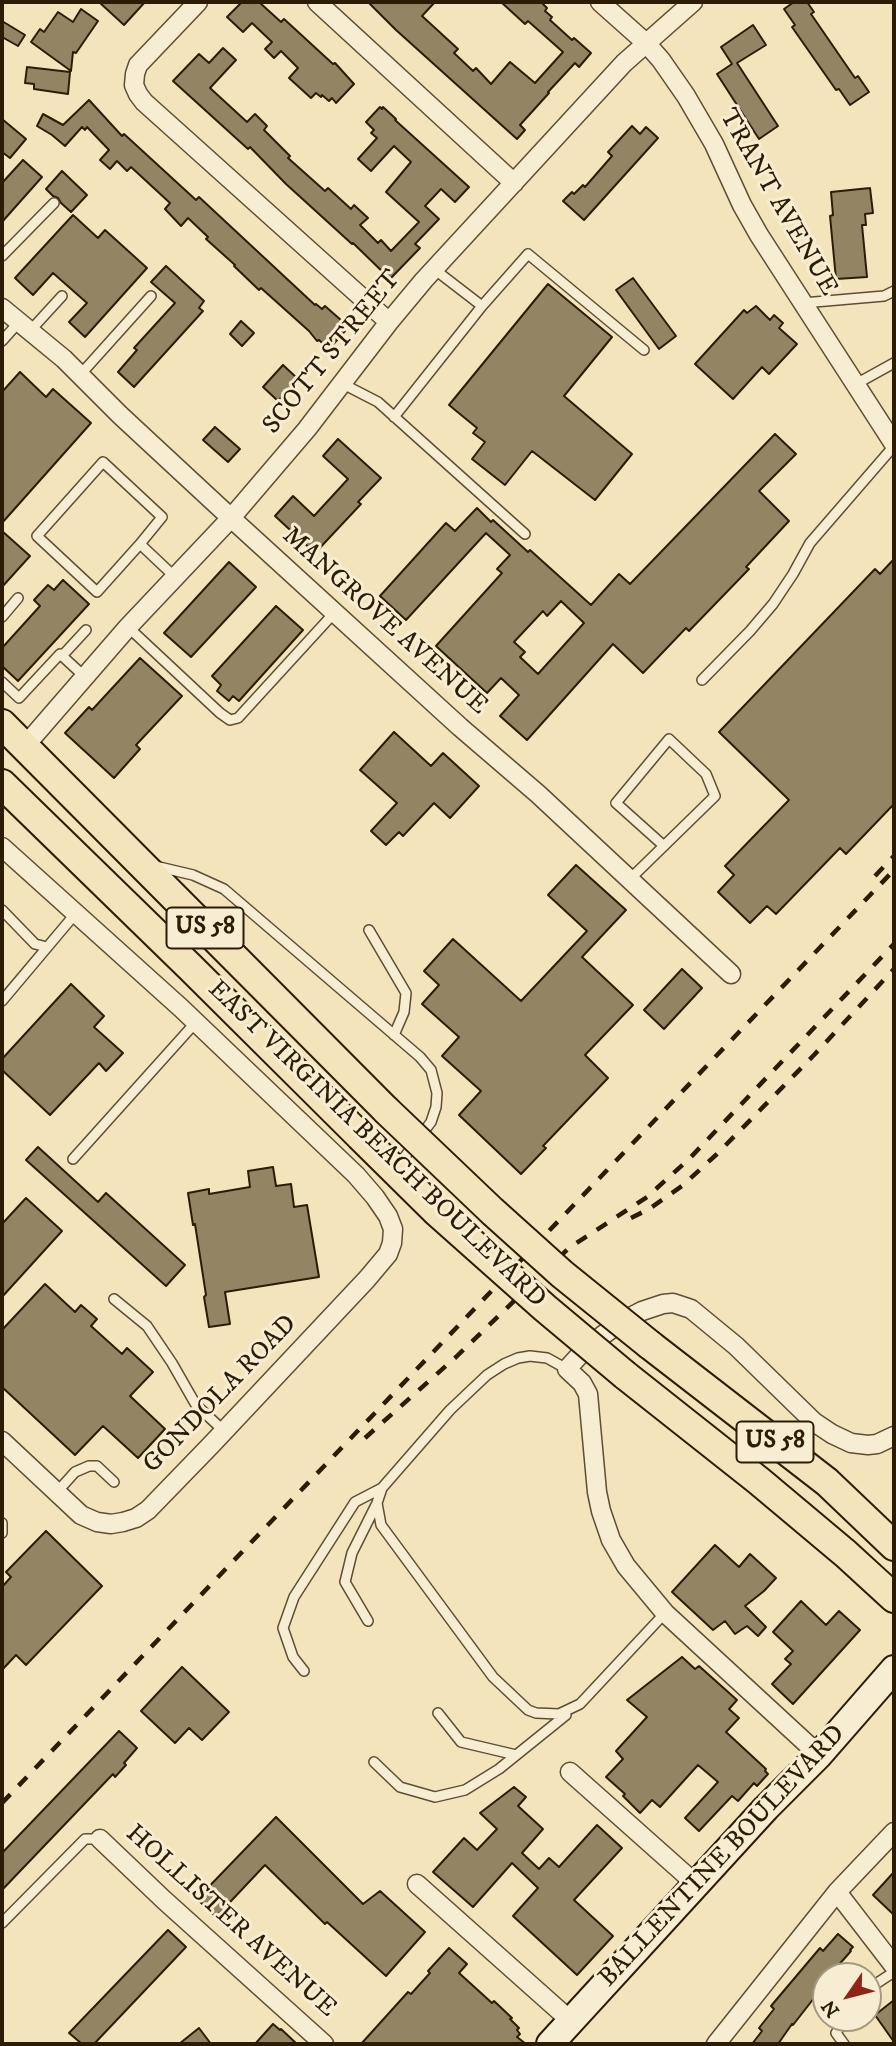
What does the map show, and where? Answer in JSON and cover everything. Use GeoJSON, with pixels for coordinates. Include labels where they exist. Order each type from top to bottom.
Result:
{"type":"FeatureCollection","features":[{"type":"Feature","properties":{"kind":"main road","name":"EAST VIRGINIA BEACH BOULEVARD"},"geometry":{"type":"LineString","coordinates":[[2,724],[13,747],[139,863],[386,1110],[492,1211],[562,1274],[827,1482],[894,1546]]}},
{"type":"Feature","properties":{"kind":"main road"},"geometry":{"type":"LineString","coordinates":[[13,747],[21,768],[27,808]]}},
{"type":"Feature","properties":{"kind":"main road","name":"EAST VIRGINIA BEACH BOULEVARD"},"geometry":{"type":"LineString","coordinates":[[2,784],[437,1212],[545,1308],[759,1481],[894,1598]]}},
{"type":"Feature","properties":{"kind":"main road","name":"BALLENTINE BOULEVARD"},"geometry":{"type":"LineString","coordinates":[[551,2044],[766,1808],[819,1755],[894,1669]]}},
{"type":"Feature","properties":{"kind":"street"},"geometry":{"type":"LineString","coordinates":[[198,2],[138,65],[134,85],[138,94],[389,322]]}},
{"type":"Feature","properties":{"kind":"street"},"geometry":{"type":"LineString","coordinates":[[317,2],[514,183]]}},
{"type":"Feature","properties":{"kind":"street","name":"TRANT AVENUE"},"geometry":{"type":"LineString","coordinates":[[600,2],[646,43],[686,96],[719,154],[759,235],[894,445]]}},
{"type":"Feature","properties":{"kind":"street","name":"SCOTT STREET"},"geometry":{"type":"LineString","coordinates":[[13,747],[85,677],[128,627],[231,518],[307,429],[389,322],[434,269],[624,63],[693,2]]}},
{"type":"Feature","properties":{"kind":"street","name":"MANGROVE AVENUE"},"geometry":{"type":"LineString","coordinates":[[2,308],[80,375],[231,518],[460,727],[538,794],[731,974]]}},
{"type":"Feature","properties":{"kind":"street","name":"EAST VIRGINIA BEACH BOULEVARD"},"geometry":{"type":"LineString","coordinates":[[2,847],[196,1022],[356,1175],[375,1197]]}},
{"type":"Feature","properties":{"kind":"street"},"geometry":{"type":"LineString","coordinates":[[375,1197],[395,1171]]}},
{"type":"Feature","properties":{"kind":"street","name":"GONDOLA ROAD"},"geometry":{"type":"LineString","coordinates":[[2,1441],[81,1515],[97,1522],[111,1524],[136,1518],[148,1510],[224,1432],[388,1254],[393,1229],[375,1197]]}},
{"type":"Feature","properties":{"kind":"street"},"geometry":{"type":"LineString","coordinates":[[819,1755],[665,1613],[626,1566],[611,1540],[601,1511],[588,1394],[582,1383],[567,1369],[588,1346],[621,1322],[652,1307],[673,1303],[691,1309],[736,1346],[814,1422],[832,1434],[850,1443],[868,1445],[894,1436]]}},
{"type":"Feature","properties":{"kind":"street"},"geometry":{"type":"LineString","coordinates":[[570,1772],[697,1885]]}},
{"type":"Feature","properties":{"kind":"street"},"geometry":{"type":"LineString","coordinates":[[716,2044],[837,1892],[894,1832]]}},
{"type":"Feature","properties":{"kind":"street","name":"HOLLISTER AVENUE"},"geometry":{"type":"LineString","coordinates":[[100,1839],[324,2044]]}},
{"type":"Feature","properties":{"kind":"street"},"geometry":{"type":"LineString","coordinates":[[416,1884],[572,2022]]}},
{"type":"Feature","properties":{"kind":"street"},"geometry":{"type":"LineString","coordinates":[[837,1892],[891,1955]]}},
{"type":"Feature","properties":{"kind":"lane"},"geometry":{"type":"LineString","coordinates":[[2,256],[54,203]]}},
{"type":"Feature","properties":{"kind":"lane"},"geometry":{"type":"LineString","coordinates":[[394,417],[482,306],[528,254],[644,350]]}},
{"type":"Feature","properties":{"kind":"lane"},"geometry":{"type":"LineString","coordinates":[[434,269],[482,306]]}},
{"type":"Feature","properties":{"kind":"lane"},"geometry":{"type":"LineString","coordinates":[[803,303],[884,296],[894,291]]}},
{"type":"Feature","properties":{"kind":"lane"},"geometry":{"type":"LineString","coordinates":[[2,341],[62,296]]}},
{"type":"Feature","properties":{"kind":"lane"},"geometry":{"type":"LineString","coordinates":[[80,375],[151,296]]}},
{"type":"Feature","properties":{"kind":"lane"},"geometry":{"type":"LineString","coordinates":[[856,384],[894,363]]}},
{"type":"Feature","properties":{"kind":"lane"},"geometry":{"type":"LineString","coordinates":[[343,384],[378,402],[525,534]]}},
{"type":"Feature","properties":{"kind":"lane"},"geometry":{"type":"LineString","coordinates":[[702,680],[765,613],[793,574],[810,543],[894,445]]}},
{"type":"Feature","properties":{"kind":"lane"},"geometry":{"type":"LineString","coordinates":[[103,462],[162,517],[140,544],[97,592],[37,536],[103,462]]}},
{"type":"Feature","properties":{"kind":"lane"},"geometry":{"type":"LineString","coordinates":[[140,544],[175,577]]}},
{"type":"Feature","properties":{"kind":"lane"},"geometry":{"type":"LineString","coordinates":[[2,617],[18,598]]}},
{"type":"Feature","properties":{"kind":"lane"},"geometry":{"type":"LineString","coordinates":[[128,627],[230,720],[238,718],[335,612]]}},
{"type":"Feature","properties":{"kind":"lane"},"geometry":{"type":"LineString","coordinates":[[2,682],[19,698],[86,630]]}},
{"type":"Feature","properties":{"kind":"lane"},"geometry":{"type":"LineString","coordinates":[[62,656],[85,677]]}},
{"type":"Feature","properties":{"kind":"lane"},"geometry":{"type":"LineString","coordinates":[[630,879],[664,846],[715,796],[705,774],[669,739],[616,803],[664,846]]}},
{"type":"Feature","properties":{"kind":"lane"},"geometry":{"type":"LineString","coordinates":[[139,863],[193,875],[224,889],[420,1057],[431,1070],[437,1093],[432,1122],[395,1171]]}},
{"type":"Feature","properties":{"kind":"lane"},"geometry":{"type":"LineString","coordinates":[[2,910],[35,944],[47,947]]}},
{"type":"Feature","properties":{"kind":"lane"},"geometry":{"type":"LineString","coordinates":[[2,1001],[76,913]]}},
{"type":"Feature","properties":{"kind":"lane"},"geometry":{"type":"LineString","coordinates":[[369,930],[406,993],[404,1012],[394,1035]]}},
{"type":"Feature","properties":{"kind":"lane"},"geometry":{"type":"LineString","coordinates":[[73,1159],[196,1022]]}},
{"type":"Feature","properties":{"kind":"lane"},"geometry":{"type":"LineString","coordinates":[[114,1299],[147,1326],[196,1405],[224,1432]]}},
{"type":"Feature","properties":{"kind":"lane"},"geometry":{"type":"LineString","coordinates":[[304,1671],[293,1657],[283,1628],[294,1597],[355,1502],[382,1488],[450,1410],[504,1364],[530,1356],[547,1359],[567,1369]]}},
{"type":"Feature","properties":{"kind":"lane"},"geometry":{"type":"LineString","coordinates":[[57,1492],[75,1472],[89,1466],[97,1466],[114,1482]]}},
{"type":"Feature","properties":{"kind":"lane"},"geometry":{"type":"LineString","coordinates":[[368,1621],[345,1582],[352,1553],[382,1488]]}},
{"type":"Feature","properties":{"kind":"lane"},"geometry":{"type":"LineString","coordinates":[[377,1503],[381,1525],[505,1691],[528,1710],[536,1713],[559,1714],[575,1707]]}},
{"type":"Feature","properties":{"kind":"lane"},"geometry":{"type":"LineString","coordinates":[[2,1523],[2,1533]]}},
{"type":"Feature","properties":{"kind":"lane"},"geometry":{"type":"LineString","coordinates":[[374,1762],[400,1787],[435,1797],[465,1790],[516,1755],[575,1707],[665,1613]]}},
{"type":"Feature","properties":{"kind":"lane"},"geometry":{"type":"LineString","coordinates":[[438,1713],[461,1742],[516,1755]]}},
{"type":"Feature","properties":{"kind":"lane"},"geometry":{"type":"LineString","coordinates":[[2,1923],[85,1839],[100,1839]]}},
{"type":"Feature","properties":{"kind":"building"},"geometry":{"type":"Polygon","coordinates":[[[99,2],[145,2],[124,25],[99,2]]]}},
{"type":"Feature","properties":{"kind":"building"},"geometry":{"type":"Polygon","coordinates":[[[242,2],[259,2],[281,22],[284,19],[335,63],[354,84],[336,103],[332,98],[329,101],[316,93],[311,98],[289,78],[298,68],[281,51],[274,58],[265,49],[272,42],[252,23],[243,32],[227,17],[242,2]]]}},
{"type":"Feature","properties":{"kind":"building"},"geometry":{"type":"Polygon","coordinates":[[[368,2],[435,2],[422,16],[458,49],[454,53],[473,71],[476,68],[491,84],[510,62],[535,83],[563,52],[528,21],[525,24],[501,2],[541,2],[552,17],[550,20],[591,53],[579,67],[575,63],[548,92],[520,125],[525,130],[517,139],[368,2]]]}},
{"type":"Feature","properties":{"kind":"building"},"geometry":{"type":"Polygon","coordinates":[[[794,2],[807,2],[814,12],[811,14],[855,78],[858,76],[869,92],[850,105],[839,89],[836,90],[792,27],[795,25],[784,9],[794,2]]]}},
{"type":"Feature","properties":{"kind":"building"},"geometry":{"type":"Polygon","coordinates":[[[81,9],[98,21],[76,53],[73,52],[71,71],[31,42],[40,29],[44,32],[58,12],[73,22],[81,9]]]}},
{"type":"Feature","properties":{"kind":"building"},"geometry":{"type":"Polygon","coordinates":[[[2,21],[25,35],[18,46],[2,37],[2,21]]]}},
{"type":"Feature","properties":{"kind":"building"},"geometry":{"type":"Polygon","coordinates":[[[753,25],[766,45],[737,63],[778,126],[759,139],[717,74],[732,64],[721,47],[753,25]]]}},
{"type":"Feature","properties":{"kind":"building"},"geometry":{"type":"Polygon","coordinates":[[[223,48],[236,60],[210,88],[247,122],[255,114],[267,126],[264,130],[290,156],[288,158],[325,191],[328,188],[351,209],[354,205],[368,218],[360,225],[378,243],[381,240],[391,251],[419,222],[386,192],[411,162],[394,146],[371,171],[358,159],[377,138],[371,133],[374,130],[366,122],[380,107],[469,187],[455,202],[441,189],[425,206],[439,219],[415,244],[420,248],[390,279],[286,184],[250,147],[248,149],[173,81],[199,54],[209,63],[223,48]]]}},
{"type":"Feature","properties":{"kind":"building"},"geometry":{"type":"Polygon","coordinates":[[[27,67],[70,72],[68,94],[34,89],[34,84],[25,83],[27,67]]]}},
{"type":"Feature","properties":{"kind":"building"},"geometry":{"type":"Polygon","coordinates":[[[89,100],[122,136],[124,134],[196,200],[199,197],[315,305],[322,309],[325,306],[342,321],[339,325],[345,331],[329,349],[261,288],[259,290],[188,218],[181,226],[165,209],[170,203],[131,167],[127,171],[117,161],[110,169],[100,160],[109,150],[87,127],[85,130],[82,127],[65,146],[37,126],[43,114],[63,125],[89,100]]]}},
{"type":"Feature","properties":{"kind":"building"},"geometry":{"type":"Polygon","coordinates":[[[2,119],[26,139],[10,158],[2,152],[2,119]]]}},
{"type":"Feature","properties":{"kind":"building"},"geometry":{"type":"Polygon","coordinates":[[[632,126],[640,134],[646,127],[658,138],[584,220],[563,201],[583,185],[585,187],[612,156],[608,152],[632,126]]]}},
{"type":"Feature","properties":{"kind":"building"},"geometry":{"type":"Polygon","coordinates":[[[23,160],[42,177],[2,222],[2,183],[23,160]]]}},
{"type":"Feature","properties":{"kind":"building"},"geometry":{"type":"Polygon","coordinates":[[[62,171],[87,195],[71,212],[46,189],[62,171]]]}},
{"type":"Feature","properties":{"kind":"building"},"geometry":{"type":"Polygon","coordinates":[[[870,188],[873,213],[865,214],[866,225],[862,225],[867,277],[836,279],[830,216],[833,215],[831,192],[870,188]]]}},
{"type":"Feature","properties":{"kind":"building"},"geometry":{"type":"Polygon","coordinates":[[[73,215],[98,238],[105,230],[147,268],[85,337],[69,322],[87,303],[53,273],[33,295],[15,278],[73,215]]]}},
{"type":"Feature","properties":{"kind":"building"},"geometry":{"type":"Polygon","coordinates":[[[166,266],[204,301],[199,308],[203,311],[134,387],[118,372],[137,350],[134,348],[175,303],[151,282],[166,266]]]}},
{"type":"Feature","properties":{"kind":"building"},"geometry":{"type":"Polygon","coordinates":[[[633,278],[676,336],[659,349],[616,290],[633,278]]]}},
{"type":"Feature","properties":{"kind":"building"},"geometry":{"type":"Polygon","coordinates":[[[548,284],[612,337],[564,396],[632,454],[595,500],[532,451],[505,485],[472,459],[485,442],[473,433],[477,428],[449,405],[548,284]]]}},
{"type":"Feature","properties":{"kind":"building"},"geometry":{"type":"Polygon","coordinates":[[[756,306],[770,320],[774,315],[783,323],[779,328],[797,344],[769,374],[762,367],[733,399],[695,364],[744,310],[747,313],[756,306]]]}},
{"type":"Feature","properties":{"kind":"building"},"geometry":{"type":"Polygon","coordinates":[[[241,321],[254,333],[242,346],[230,334],[241,321]]]}},
{"type":"Feature","properties":{"kind":"building"},"geometry":{"type":"Polygon","coordinates":[[[283,365],[298,379],[278,401],[263,387],[283,365]]]}},
{"type":"Feature","properties":{"kind":"building"},"geometry":{"type":"Polygon","coordinates":[[[20,372],[46,397],[53,389],[91,423],[2,523],[2,392],[20,372]]]}},
{"type":"Feature","properties":{"kind":"building"},"geometry":{"type":"Polygon","coordinates":[[[215,427],[240,449],[228,462],[203,440],[215,427]]]}},
{"type":"Feature","properties":{"kind":"building"},"geometry":{"type":"Polygon","coordinates":[[[775,434],[796,454],[759,491],[789,521],[746,567],[749,569],[689,631],[686,628],[643,673],[613,644],[527,740],[500,716],[519,695],[501,678],[487,693],[436,646],[502,573],[497,569],[510,555],[486,533],[406,620],[380,596],[446,523],[455,531],[477,508],[528,552],[530,550],[591,605],[619,574],[630,584],[775,434]],[[561,601],[547,616],[543,611],[514,642],[525,652],[520,657],[538,674],[584,623],[561,601]]]}},
{"type":"Feature","properties":{"kind":"building"},"geometry":{"type":"Polygon","coordinates":[[[338,439],[381,478],[358,502],[361,504],[315,553],[275,516],[293,496],[314,516],[348,479],[323,456],[338,439]]]}},
{"type":"Feature","properties":{"kind":"building"},"geometry":{"type":"Polygon","coordinates":[[[2,531],[30,556],[2,587],[2,531]]]}},
{"type":"Feature","properties":{"kind":"building"},"geometry":{"type":"Polygon","coordinates":[[[894,559],[894,804],[846,854],[840,848],[776,914],[767,906],[750,923],[718,892],[734,875],[725,866],[789,800],[719,732],[875,569],[880,574],[894,559]]]}},
{"type":"Feature","properties":{"kind":"building"},"geometry":{"type":"Polygon","coordinates":[[[229,562],[256,587],[191,657],[164,633],[229,562]]]}},
{"type":"Feature","properties":{"kind":"building"},"geometry":{"type":"Polygon","coordinates":[[[63,580],[89,604],[18,681],[2,666],[2,648],[40,606],[34,600],[48,585],[54,590],[63,580]]]}},
{"type":"Feature","properties":{"kind":"building"},"geometry":{"type":"Polygon","coordinates":[[[276,606],[303,630],[239,701],[233,696],[229,701],[217,691],[221,685],[212,676],[276,606]]]}},
{"type":"Feature","properties":{"kind":"building"},"geometry":{"type":"Polygon","coordinates":[[[140,658],[182,696],[136,745],[140,749],[114,778],[65,733],[89,707],[92,710],[140,658]]]}},
{"type":"Feature","properties":{"kind":"building"},"geometry":{"type":"Polygon","coordinates":[[[394,732],[431,766],[443,753],[479,786],[450,818],[434,803],[403,836],[399,832],[386,845],[371,831],[397,803],[360,770],[394,732]]]}},
{"type":"Feature","properties":{"kind":"building"},"geometry":{"type":"Polygon","coordinates":[[[576,865],[626,910],[582,957],[633,1005],[585,1055],[608,1078],[543,1146],[546,1148],[521,1174],[459,1115],[481,1091],[442,1056],[459,1037],[422,1004],[439,985],[424,971],[453,939],[521,1001],[587,931],[548,895],[576,865]]]}},
{"type":"Feature","properties":{"kind":"building"},"geometry":{"type":"Polygon","coordinates":[[[682,969],[702,988],[664,1029],[644,1010],[682,969]]]}},
{"type":"Feature","properties":{"kind":"building"},"geometry":{"type":"Polygon","coordinates":[[[71,984],[104,1016],[94,1027],[123,1053],[106,1071],[99,1063],[50,1115],[2,1070],[2,1059],[71,984]]]}},
{"type":"Feature","properties":{"kind":"building"},"geometry":{"type":"Polygon","coordinates":[[[38,1147],[98,1202],[106,1193],[185,1265],[166,1286],[26,1160],[38,1147]]]}},
{"type":"Feature","properties":{"kind":"building"},"geometry":{"type":"Polygon","coordinates":[[[273,1167],[276,1186],[291,1184],[294,1207],[307,1205],[319,1277],[225,1292],[230,1324],[209,1327],[195,1224],[193,1225],[188,1193],[209,1189],[209,1194],[250,1187],[248,1171],[273,1167]]]}},
{"type":"Feature","properties":{"kind":"building"},"geometry":{"type":"Polygon","coordinates":[[[26,1198],[62,1231],[2,1297],[2,1224],[26,1198]]]}},
{"type":"Feature","properties":{"kind":"building"},"geometry":{"type":"Polygon","coordinates":[[[45,1284],[75,1312],[81,1305],[97,1319],[91,1326],[122,1354],[127,1348],[153,1372],[130,1396],[165,1429],[138,1458],[103,1426],[75,1455],[2,1387],[2,1330],[45,1284]]]}},
{"type":"Feature","properties":{"kind":"building"},"geometry":{"type":"Polygon","coordinates":[[[46,1531],[102,1586],[26,1665],[16,1655],[2,1670],[2,1587],[11,1577],[6,1572],[46,1531]]]}},
{"type":"Feature","properties":{"kind":"building"},"geometry":{"type":"Polygon","coordinates":[[[715,1545],[739,1567],[750,1554],[776,1578],[745,1606],[766,1627],[758,1636],[747,1626],[735,1634],[725,1621],[713,1630],[672,1592],[715,1545]]]}},
{"type":"Feature","properties":{"kind":"building"},"geometry":{"type":"Polygon","coordinates":[[[801,1601],[826,1625],[839,1611],[860,1630],[793,1704],[772,1684],[791,1664],[785,1659],[793,1651],[773,1632],[801,1601]]]}},
{"type":"Feature","properties":{"kind":"building"},"geometry":{"type":"Polygon","coordinates":[[[682,1657],[695,1669],[699,1666],[737,1700],[729,1709],[739,1718],[726,1732],[766,1769],[768,1774],[757,1786],[754,1783],[738,1801],[732,1796],[699,1831],[685,1818],[718,1782],[698,1765],[660,1807],[652,1800],[640,1813],[623,1796],[625,1794],[606,1777],[623,1759],[616,1751],[647,1717],[627,1700],[682,1657]]]}},
{"type":"Feature","properties":{"kind":"building"},"geometry":{"type":"Polygon","coordinates":[[[182,1667],[229,1712],[202,1740],[189,1728],[175,1743],[141,1711],[182,1667]]]}},
{"type":"Feature","properties":{"kind":"building"},"geometry":{"type":"Polygon","coordinates":[[[119,1731],[137,1748],[124,1763],[126,1765],[115,1777],[113,1774],[2,1890],[2,1853],[119,1731]]]}},
{"type":"Feature","properties":{"kind":"building"},"geometry":{"type":"Polygon","coordinates":[[[514,1787],[526,1797],[518,1806],[543,1829],[522,1853],[539,1869],[549,1858],[559,1867],[597,1825],[622,1848],[574,1900],[613,1936],[577,1975],[513,1916],[538,1888],[512,1863],[473,1907],[433,1872],[464,1838],[477,1850],[497,1829],[480,1813],[514,1787]]]}},
{"type":"Feature","properties":{"kind":"building"},"geometry":{"type":"Polygon","coordinates":[[[276,1817],[363,1904],[380,1891],[425,1932],[386,1976],[327,1922],[325,1924],[265,1865],[216,1917],[197,1899],[276,1817]]]}},
{"type":"Feature","properties":{"kind":"building"},"geometry":{"type":"Polygon","coordinates":[[[894,1872],[894,1915],[873,1895],[894,1872]]]}},
{"type":"Feature","properties":{"kind":"building"},"geometry":{"type":"Polygon","coordinates":[[[168,1930],[186,1947],[94,2044],[82,2044],[69,2033],[168,1930]]]}},
{"type":"Feature","properties":{"kind":"building"},"geometry":{"type":"Polygon","coordinates":[[[838,1934],[853,1947],[841,1962],[812,1962],[812,2001],[778,2044],[752,2044],[762,2031],[759,2028],[774,2009],[771,2006],[820,1948],[823,1951],[838,1934]]]}},
{"type":"Feature","properties":{"kind":"building"},"geometry":{"type":"Polygon","coordinates":[[[449,1948],[467,1964],[459,1973],[512,2018],[510,2019],[519,2028],[517,2030],[520,2034],[517,2037],[526,2044],[361,2044],[408,1992],[411,1994],[449,1948]]]}},
{"type":"Feature","properties":{"kind":"building"},"geometry":{"type":"Polygon","coordinates":[[[894,2000],[894,2042],[882,2025],[882,2009],[894,2000]]]}},
{"type":"Feature","properties":{"kind":"building"},"geometry":{"type":"Polygon","coordinates":[[[273,2024],[281,2029],[297,2044],[255,2044],[273,2024]]]}},
{"type":"Feature","properties":{"kind":"building"},"geometry":{"type":"Polygon","coordinates":[[[199,2028],[211,2044],[179,2044],[199,2028]]]}},
{"type":"Feature","properties":{"kind":"railway"},"geometry":{"type":"LineString","coordinates":[[875,876],[894,856]]}},
{"type":"Feature","properties":{"kind":"railway"},"geometry":{"type":"LineString","coordinates":[[2,1803],[894,870]]}},
{"type":"Feature","properties":{"kind":"railway"},"geometry":{"type":"LineString","coordinates":[[365,1438],[456,1357],[569,1248],[647,1197],[689,1159],[894,944]]}},
{"type":"Feature","properties":{"kind":"railway"},"geometry":{"type":"LineString","coordinates":[[631,1218],[682,1186],[717,1154],[894,969]]}}]}
